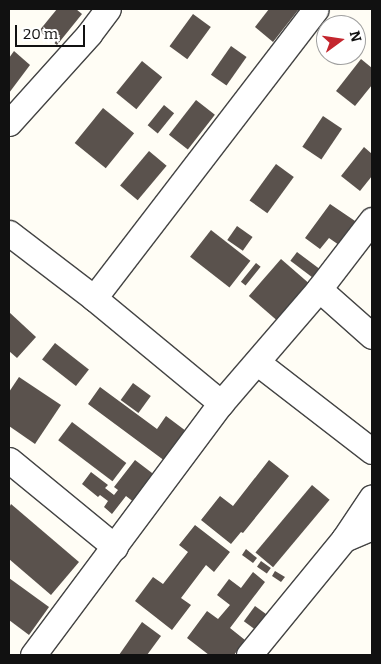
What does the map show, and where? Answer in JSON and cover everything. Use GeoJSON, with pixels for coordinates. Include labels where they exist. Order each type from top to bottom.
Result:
{"type":"FeatureCollection","features":[{"type":"Feature","properties":{"kind":"street"},"geometry":{"type":"LineString","coordinates":[[9,122],[90,34],[108,9]]}},
{"type":"Feature","properties":{"kind":"street"},"geometry":{"type":"LineString","coordinates":[[94,298],[316,9]]}},
{"type":"Feature","properties":{"kind":"street"},"geometry":{"type":"LineString","coordinates":[[33,655],[221,403],[258,363],[319,289],[372,220]]}},
{"type":"Feature","properties":{"kind":"street"},"geometry":{"type":"LineString","coordinates":[[9,233],[94,298],[221,403]]}},
{"type":"Feature","properties":{"kind":"street"},"geometry":{"type":"LineString","coordinates":[[319,289],[372,336]]}},
{"type":"Feature","properties":{"kind":"street"},"geometry":{"type":"LineString","coordinates":[[258,363],[372,451]]}},
{"type":"Feature","properties":{"kind":"street"},"geometry":{"type":"LineString","coordinates":[[9,460],[114,547]]}},
{"type":"Feature","properties":{"kind":"street"},"geometry":{"type":"LineString","coordinates":[[249,655],[344,539],[372,497]]}},
{"type":"Feature","properties":{"kind":"street"},"geometry":{"type":"LineString","coordinates":[[344,539],[372,527]]}},
{"type":"Feature","properties":{"kind":"building"},"geometry":{"type":"Polygon","coordinates":[[[57,9],[76,9],[82,14],[57,45],[39,31],[57,9]]]}},
{"type":"Feature","properties":{"kind":"building"},"geometry":{"type":"Polygon","coordinates":[[[269,9],[299,9],[273,42],[255,27],[269,9]]]}},
{"type":"Feature","properties":{"kind":"building"},"geometry":{"type":"Polygon","coordinates":[[[193,14],[211,27],[187,59],[169,46],[193,14]]]}},
{"type":"Feature","properties":{"kind":"building"},"geometry":{"type":"Polygon","coordinates":[[[231,46],[247,57],[226,86],[211,75],[231,46]]]}},
{"type":"Feature","properties":{"kind":"building"},"geometry":{"type":"Polygon","coordinates":[[[14,51],[30,65],[9,93],[9,58],[14,51]]]}},
{"type":"Feature","properties":{"kind":"building"},"geometry":{"type":"Polygon","coordinates":[[[142,61],[162,77],[136,109],[116,93],[142,61]]]}},
{"type":"Feature","properties":{"kind":"building"},"geometry":{"type":"Polygon","coordinates":[[[366,63],[372,68],[372,85],[355,106],[336,91],[356,65],[366,65],[366,63]]]}},
{"type":"Feature","properties":{"kind":"building"},"geometry":{"type":"Polygon","coordinates":[[[196,100],[215,115],[188,149],[169,135],[196,100]]]}},
{"type":"Feature","properties":{"kind":"building"},"geometry":{"type":"Polygon","coordinates":[[[164,105],[174,113],[158,133],[148,125],[164,105]]]}},
{"type":"Feature","properties":{"kind":"building"},"geometry":{"type":"Polygon","coordinates":[[[103,108],[134,133],[106,168],[75,143],[103,108]]]}},
{"type":"Feature","properties":{"kind":"building"},"geometry":{"type":"Polygon","coordinates":[[[323,116],[342,129],[321,160],[302,147],[323,116]]]}},
{"type":"Feature","properties":{"kind":"building"},"geometry":{"type":"Polygon","coordinates":[[[364,147],[372,154],[372,176],[360,191],[341,176],[364,147]]]}},
{"type":"Feature","properties":{"kind":"building"},"geometry":{"type":"Polygon","coordinates":[[[149,151],[167,166],[138,200],[120,185],[149,151]]]}},
{"type":"Feature","properties":{"kind":"building"},"geometry":{"type":"Polygon","coordinates":[[[276,164],[294,177],[267,213],[250,200],[276,164]]]}},
{"type":"Feature","properties":{"kind":"building"},"geometry":{"type":"Polygon","coordinates":[[[330,204],[358,223],[339,245],[329,238],[320,249],[305,238],[330,204]]]}},
{"type":"Feature","properties":{"kind":"building"},"geometry":{"type":"Polygon","coordinates":[[[237,226],[253,237],[243,251],[227,240],[237,226]]]}},
{"type":"Feature","properties":{"kind":"building"},"geometry":{"type":"Polygon","coordinates":[[[211,230],[250,261],[229,288],[190,257],[211,230]]]}},
{"type":"Feature","properties":{"kind":"building"},"geometry":{"type":"Polygon","coordinates":[[[297,252],[327,275],[321,284],[290,261],[297,252]]]}},
{"type":"Feature","properties":{"kind":"building"},"geometry":{"type":"Polygon","coordinates":[[[281,259],[309,283],[277,320],[249,296],[281,259]]]}},
{"type":"Feature","properties":{"kind":"building"},"geometry":{"type":"Polygon","coordinates":[[[256,263],[261,267],[246,285],[241,282],[256,263]]]}},
{"type":"Feature","properties":{"kind":"building"},"geometry":{"type":"Polygon","coordinates":[[[9,312],[36,337],[17,358],[9,351],[9,312]]]}},
{"type":"Feature","properties":{"kind":"building"},"geometry":{"type":"Polygon","coordinates":[[[55,343],[89,369],[76,386],[42,360],[55,343]]]}},
{"type":"Feature","properties":{"kind":"building"},"geometry":{"type":"Polygon","coordinates":[[[19,377],[61,405],[35,444],[9,426],[9,392],[19,377]]]}},
{"type":"Feature","properties":{"kind":"building"},"geometry":{"type":"Polygon","coordinates":[[[133,383],[151,396],[138,413],[121,400],[133,383]]]}},
{"type":"Feature","properties":{"kind":"building"},"geometry":{"type":"Polygon","coordinates":[[[100,387],[157,429],[166,416],[190,434],[169,464],[88,404],[100,387]]]}},
{"type":"Feature","properties":{"kind":"building"},"geometry":{"type":"Polygon","coordinates":[[[72,422],[126,463],[112,481],[58,440],[72,422]]]}},
{"type":"Feature","properties":{"kind":"building"},"geometry":{"type":"Polygon","coordinates":[[[135,460],[156,476],[135,503],[126,496],[112,514],[104,507],[108,501],[100,495],[98,497],[82,484],[91,472],[108,485],[105,488],[114,495],[118,490],[114,487],[135,460]]]}},
{"type":"Feature","properties":{"kind":"building"},"geometry":{"type":"Polygon","coordinates":[[[269,460],[289,476],[243,533],[241,532],[231,544],[201,520],[220,496],[233,506],[269,460]]]}},
{"type":"Feature","properties":{"kind":"building"},"geometry":{"type":"Polygon","coordinates":[[[312,485],[330,500],[273,567],[255,552],[312,485]]]}},
{"type":"Feature","properties":{"kind":"building"},"geometry":{"type":"Polygon","coordinates":[[[11,504],[79,562],[51,595],[9,559],[9,508],[11,504]]]}},
{"type":"Feature","properties":{"kind":"building"},"geometry":{"type":"Polygon","coordinates":[[[195,525],[230,552],[214,572],[206,565],[181,598],[191,605],[172,630],[135,601],[153,577],[163,584],[188,552],[179,545],[195,525]]]}},
{"type":"Feature","properties":{"kind":"building"},"geometry":{"type":"Polygon","coordinates":[[[246,549],[257,558],[253,563],[242,555],[246,549]]]}},
{"type":"Feature","properties":{"kind":"building"},"geometry":{"type":"Polygon","coordinates":[[[261,561],[271,568],[267,574],[257,567],[261,561]]]}},
{"type":"Feature","properties":{"kind":"building"},"geometry":{"type":"Polygon","coordinates":[[[275,571],[285,577],[281,582],[272,576],[275,571]]]}},
{"type":"Feature","properties":{"kind":"building"},"geometry":{"type":"Polygon","coordinates":[[[253,572],[265,582],[230,628],[245,640],[234,655],[209,655],[187,638],[207,611],[218,619],[230,605],[217,595],[229,579],[241,588],[253,572]]]}},
{"type":"Feature","properties":{"kind":"building"},"geometry":{"type":"Polygon","coordinates":[[[9,578],[49,607],[29,635],[9,620],[9,578]]]}},
{"type":"Feature","properties":{"kind":"building"},"geometry":{"type":"Polygon","coordinates":[[[255,606],[266,614],[255,630],[244,621],[255,606]]]}},
{"type":"Feature","properties":{"kind":"building"},"geometry":{"type":"Polygon","coordinates":[[[142,622],[161,636],[147,655],[119,655],[142,622]]]}}]}
